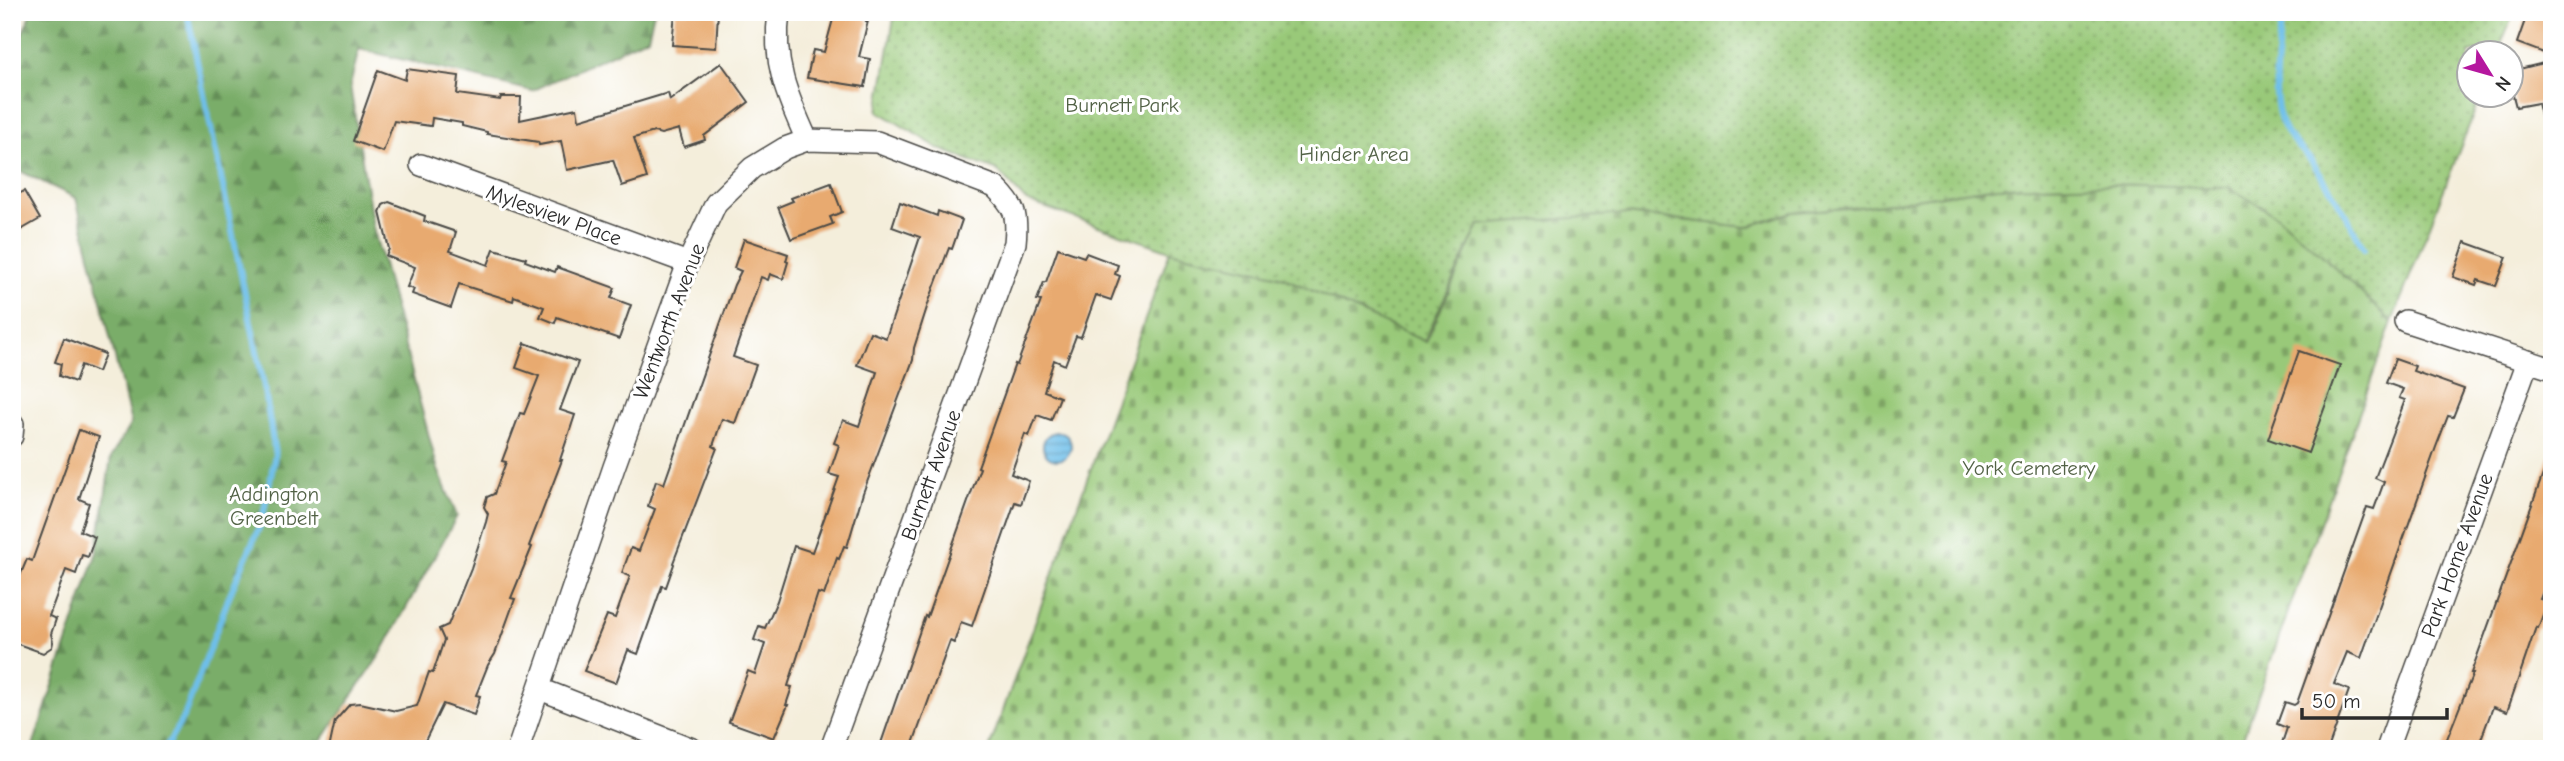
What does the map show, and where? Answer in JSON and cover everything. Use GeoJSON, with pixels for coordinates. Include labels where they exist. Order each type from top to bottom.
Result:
{"type":"FeatureCollection","features":[{"type":"Feature","properties":{"kind":"street"},"geometry":{"type":"LineString","coordinates":[[779,12],[776,45],[779,71],[807,140]]}},
{"type":"Feature","properties":{"kind":"street","name":"Wentworth Avenue"},"geometry":{"type":"LineString","coordinates":[[518,749],[614,467],[688,263],[716,204],[752,168],[785,148],[807,140],[877,142],[995,187],[1009,200]]}},
{"type":"Feature","properties":{"kind":"street","name":"Mylesview Place"},"geometry":{"type":"LineString","coordinates":[[421,165],[688,263]]}},
{"type":"Feature","properties":{"kind":"street","name":"Burnett Avenue"},"geometry":{"type":"LineString","coordinates":[[831,749],[1015,243],[1018,220],[1009,200]]}},
{"type":"Feature","properties":{"kind":"street"},"geometry":{"type":"LineString","coordinates":[[2405,321],[2552,369]]}},
{"type":"Feature","properties":{"kind":"street","name":"Park Home Avenue"},"geometry":{"type":"LineString","coordinates":[[2387,749],[2528,361]]}},
{"type":"Feature","properties":{"kind":"street"},"geometry":{"type":"LineString","coordinates":[[12,436],[13,424]]}},
{"type":"Feature","properties":{"kind":"street"},"geometry":{"type":"LineString","coordinates":[[540,689],[692,749]]}},
{"type":"Feature","properties":{"kind":"green space","name":"Addington Greenbelt"},"geometry":{"type":"Polygon","coordinates":[[[32,12],[654,12],[648,37],[532,91],[359,49],[350,86],[373,227],[438,470],[457,516],[380,655],[316,749],[32,749],[97,552],[111,457],[131,423],[76,198],[12,167],[12,55],[32,12]]]}},
{"type":"Feature","properties":{"kind":"green space","name":"Hinder Area"},"geometry":{"type":"Polygon","coordinates":[[[895,12],[2514,12],[2504,38],[2456,38],[2456,108],[2476,108],[2392,322],[2276,215],[2230,188],[2112,184],[1997,187],[1860,207],[1792,212],[1747,227],[1627,214],[1479,225],[1424,341],[1280,276],[1170,251],[1026,201],[998,171],[940,149],[878,111],[895,12]]]}},
{"type":"Feature","properties":{"kind":"green space","name":"York Cemetery"},"geometry":{"type":"Polygon","coordinates":[[[2112,184],[2231,188],[2276,215],[2392,322],[2239,749],[989,749],[1170,251],[1280,276],[1426,342],[1479,225],[1577,209],[1747,227],[1792,212],[1860,207],[1997,187],[2112,184]]]}},
{"type":"Feature","properties":{"kind":"water"},"geometry":{"type":"Polygon","coordinates":[[[1057,432],[1067,436],[1071,446],[1067,456],[1057,460],[1047,456],[1043,446],[1047,436],[1057,432]]]}},
{"type":"Feature","properties":{"kind":"building"},"geometry":{"type":"Polygon","coordinates":[[[675,12],[718,12],[716,48],[672,45],[675,12]]]}},
{"type":"Feature","properties":{"kind":"building"},"geometry":{"type":"Polygon","coordinates":[[[835,12],[868,12],[859,57],[870,59],[865,87],[807,78],[813,50],[824,52],[835,12]]]}},
{"type":"Feature","properties":{"kind":"building"},"geometry":{"type":"Polygon","coordinates":[[[2528,12],[2552,12],[2552,56],[2526,46],[2526,38],[2519,38],[2528,12]]]}},
{"type":"Feature","properties":{"kind":"building"},"geometry":{"type":"Polygon","coordinates":[[[2552,61],[2552,137],[2546,137],[2538,103],[2526,105],[2526,67],[2552,61]]]}},
{"type":"Feature","properties":{"kind":"building"},"geometry":{"type":"Polygon","coordinates":[[[721,63],[749,102],[704,136],[705,140],[684,147],[679,129],[634,138],[647,178],[622,186],[613,160],[567,170],[561,141],[539,145],[538,142],[487,134],[462,126],[462,123],[432,118],[431,126],[394,121],[383,152],[353,141],[378,70],[405,80],[407,69],[459,76],[457,94],[500,100],[501,97],[521,97],[520,120],[577,108],[579,120],[668,93],[670,100],[721,63]]]}},
{"type":"Feature","properties":{"kind":"building"},"geometry":{"type":"Polygon","coordinates":[[[831,183],[842,212],[830,217],[833,224],[791,239],[778,207],[793,201],[791,198],[831,183]]]}},
{"type":"Feature","properties":{"kind":"building"},"geometry":{"type":"Polygon","coordinates":[[[24,191],[40,219],[12,235],[12,198],[24,191]]]}},
{"type":"Feature","properties":{"kind":"building"},"geometry":{"type":"Polygon","coordinates":[[[389,202],[425,216],[424,221],[456,232],[450,251],[488,265],[494,249],[526,258],[525,261],[555,272],[557,267],[615,288],[611,298],[631,305],[619,339],[557,317],[555,323],[540,317],[544,307],[514,296],[513,301],[459,284],[451,308],[412,294],[414,289],[407,287],[415,267],[386,256],[389,249],[380,212],[383,205],[389,202]]]}},
{"type":"Feature","properties":{"kind":"building"},"geometry":{"type":"Polygon","coordinates":[[[900,202],[937,216],[938,211],[962,220],[929,301],[914,348],[913,360],[863,493],[847,547],[844,546],[839,559],[837,558],[824,595],[818,593],[788,686],[792,687],[788,705],[774,738],[729,722],[748,671],[755,674],[765,644],[754,640],[759,626],[765,628],[777,601],[794,546],[812,552],[839,477],[829,474],[839,445],[834,443],[843,420],[859,426],[877,372],[857,365],[870,332],[886,338],[920,237],[892,227],[900,202]]]}},
{"type":"Feature","properties":{"kind":"building"},"geometry":{"type":"Polygon","coordinates":[[[744,239],[788,254],[788,262],[783,279],[770,274],[768,280],[761,277],[733,357],[756,365],[735,423],[722,419],[713,446],[717,448],[666,587],[662,586],[638,654],[628,650],[616,683],[584,671],[607,615],[615,618],[630,576],[622,573],[631,548],[639,551],[655,509],[648,506],[656,481],[664,484],[741,271],[734,268],[744,239]]]}},
{"type":"Feature","properties":{"kind":"building"},"geometry":{"type":"Polygon","coordinates":[[[2465,242],[2507,257],[2496,286],[2478,280],[2476,285],[2453,277],[2465,242]]]}},
{"type":"Feature","properties":{"kind":"building"},"geometry":{"type":"Polygon","coordinates":[[[1058,248],[1084,257],[1086,253],[1118,265],[1115,274],[1120,276],[1111,300],[1096,295],[1081,337],[1076,336],[1065,365],[1054,360],[1044,391],[1060,397],[1051,420],[1037,415],[1029,436],[1025,434],[1011,474],[1029,481],[1021,504],[1015,502],[972,626],[961,622],[954,643],[950,641],[911,749],[879,749],[1015,364],[1017,365],[1041,301],[1037,300],[1058,248]]]}},
{"type":"Feature","properties":{"kind":"building"},"geometry":{"type":"Polygon","coordinates":[[[64,338],[105,354],[98,372],[81,365],[75,382],[59,376],[61,364],[55,362],[64,338]]]}},
{"type":"Feature","properties":{"kind":"building"},"geometry":{"type":"Polygon","coordinates":[[[525,343],[578,362],[560,410],[575,415],[562,460],[529,546],[532,547],[511,598],[515,599],[495,654],[476,695],[480,696],[474,715],[443,704],[421,749],[329,749],[335,721],[350,704],[360,703],[396,711],[417,706],[429,672],[433,673],[444,640],[439,629],[448,625],[471,568],[488,514],[484,507],[487,497],[494,494],[506,462],[502,461],[520,413],[524,414],[539,376],[516,368],[525,343]]]}},
{"type":"Feature","properties":{"kind":"building"},"geometry":{"type":"Polygon","coordinates":[[[2299,351],[2340,365],[2308,453],[2268,439],[2299,351]]]}},
{"type":"Feature","properties":{"kind":"building"},"geometry":{"type":"Polygon","coordinates":[[[2395,359],[2415,366],[2413,371],[2464,389],[2453,417],[2448,416],[2436,447],[2361,658],[2347,652],[2334,684],[2349,690],[2328,749],[2280,749],[2287,728],[2277,724],[2285,702],[2294,705],[2297,703],[2367,507],[2374,509],[2384,482],[2375,478],[2405,400],[2399,398],[2403,389],[2386,383],[2395,359]]]}},
{"type":"Feature","properties":{"kind":"building"},"geometry":{"type":"Polygon","coordinates":[[[79,430],[99,437],[79,499],[89,503],[80,531],[95,537],[88,557],[82,555],[76,574],[66,570],[49,616],[56,619],[51,634],[52,647],[43,653],[12,642],[12,595],[27,559],[32,561],[79,430]]]}},
{"type":"Feature","properties":{"kind":"building"},"geometry":{"type":"Polygon","coordinates":[[[2550,455],[2552,567],[2540,599],[2548,601],[2538,628],[2536,627],[2507,712],[2493,707],[2478,747],[2468,744],[2467,749],[2443,749],[2473,673],[2550,455]]]}},
{"type":"Feature","properties":{"kind":"waterway"},"geometry":{"type":"LineString","coordinates":[[165,749],[185,714],[230,594],[262,521],[275,455],[265,391],[187,12]]}},
{"type":"Feature","properties":{"kind":"waterway"},"geometry":{"type":"LineString","coordinates":[[2283,12],[2276,71],[2279,116],[2286,133],[2308,157],[2331,190],[2364,249]]}},
{"type":"Feature","properties":{"kind":"park label","name":"Burnett Park"},"geometry":{"type":"Point","coordinates":[1122,105]}}]}
